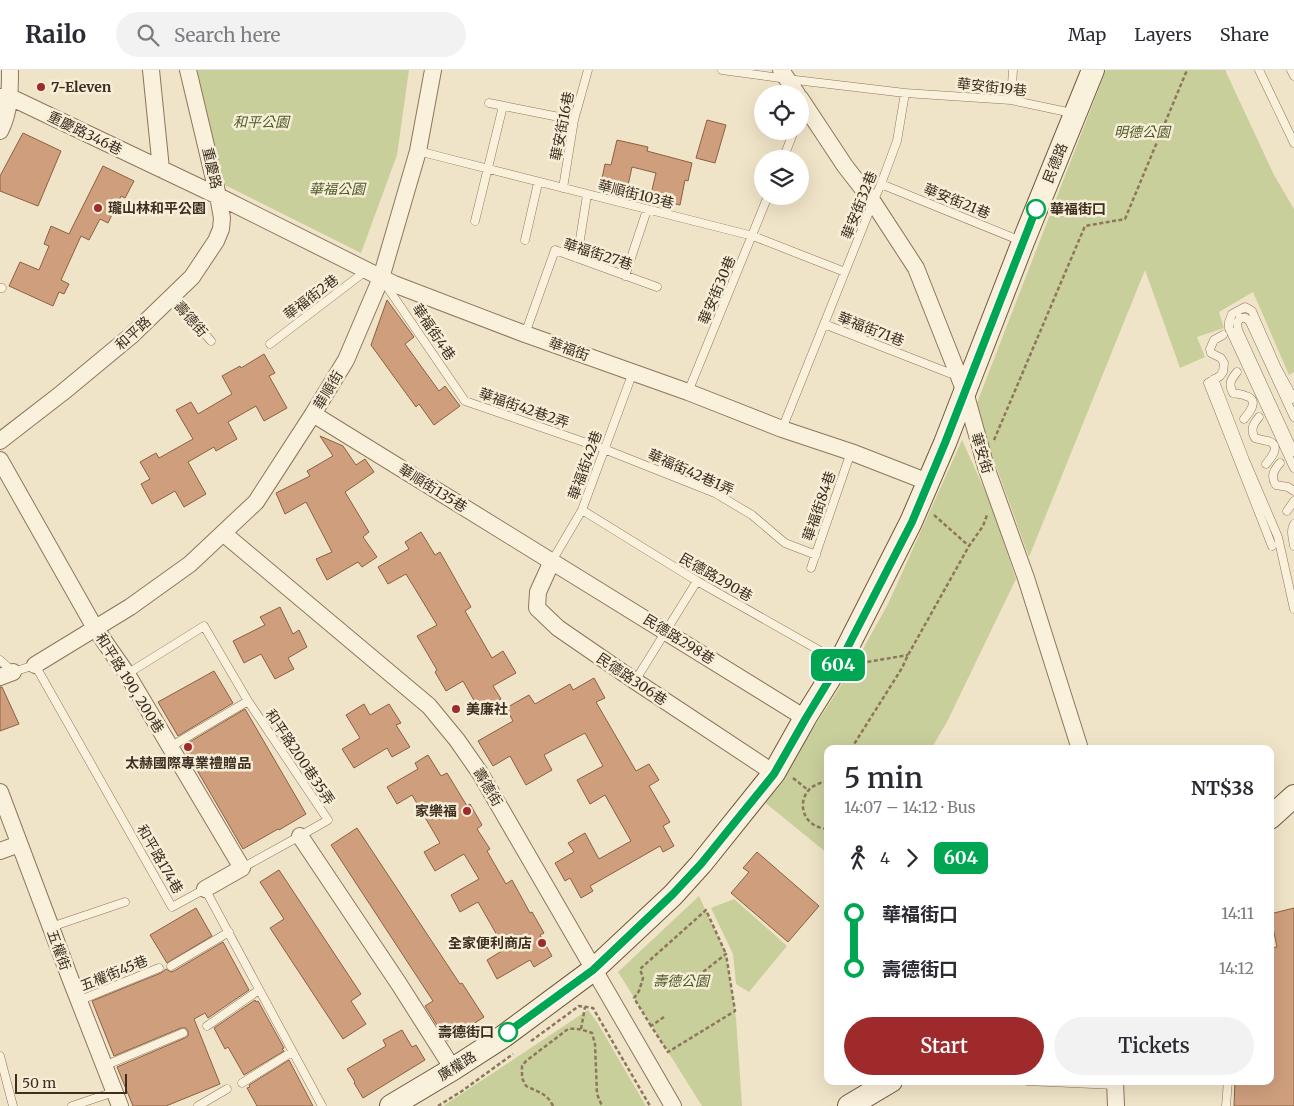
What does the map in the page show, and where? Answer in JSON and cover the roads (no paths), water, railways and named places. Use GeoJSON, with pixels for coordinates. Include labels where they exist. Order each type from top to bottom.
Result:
{"type":"FeatureCollection","features":[{"type":"Feature","properties":{"kind":"street"},"geometry":{"type":"LineString","coordinates":[[0,131],[5,121],[5,97],[10,70]]}},
{"type":"Feature","properties":{"kind":"street"},"geometry":{"type":"LineString","coordinates":[[151,70],[161,169]]}},
{"type":"Feature","properties":{"kind":"street","name":"重慶路"},"geometry":{"type":"LineString","coordinates":[[188,70],[218,196]]}},
{"type":"Feature","properties":{"kind":"street","name":"華順街"},"geometry":{"type":"LineString","coordinates":[[35,665],[130,607],[190,564],[256,502],[314,414],[346,360],[374,274],[418,152],[433,70]]}},
{"type":"Feature","properties":{"kind":"street","name":"民德路"},"geometry":{"type":"LineString","coordinates":[[593,970],[673,894],[782,775],[806,718],[847,663],[912,522],[928,482],[961,385],[1023,242],[1093,70]]}},
{"type":"Feature","properties":{"kind":"street","name":"華安街"},"geometry":{"type":"LineString","coordinates":[[784,74],[790,85]]}},
{"type":"Feature","properties":{"kind":"street","name":"重慶路346巷"},"geometry":{"type":"LineString","coordinates":[[5,97],[161,169]]}},
{"type":"Feature","properties":{"kind":"street","name":"華安街"},"geometry":{"type":"LineString","coordinates":[[809,115],[873,202],[916,268],[961,385],[986,467],[1026,578],[1079,745]]}},
{"type":"Feature","properties":{"kind":"street","name":"重慶路"},"geometry":{"type":"LineString","coordinates":[[161,169],[218,196]]}},
{"type":"Feature","properties":{"kind":"street","name":"華福街"},"geometry":{"type":"LineString","coordinates":[[218,196],[374,274],[526,334],[688,392],[782,429],[851,452],[928,482]]}},
{"type":"Feature","properties":{"kind":"street","name":"和平路"},"geometry":{"type":"LineString","coordinates":[[0,441],[132,335],[192,277],[216,241],[221,229],[222,218],[218,196]]}},
{"type":"Feature","properties":{"kind":"street","name":"華順街135巷"},"geometry":{"type":"LineString","coordinates":[[314,414],[552,561]]}},
{"type":"Feature","properties":{"kind":"street","name":"和平路 190, 200巷"},"geometry":{"type":"LineString","coordinates":[[0,460],[95,628],[127,674],[242,868]]}},
{"type":"Feature","properties":{"kind":"street","name":"壽德街"},"geometry":{"type":"LineString","coordinates":[[223,533],[429,706],[457,740],[480,773],[672,1106]]}},
{"type":"Feature","properties":{"kind":"street","name":"民德路298巷"},"geometry":{"type":"LineString","coordinates":[[552,561],[806,718]]}},
{"type":"Feature","properties":{"kind":"street","name":"民德路306巷"},"geometry":{"type":"LineString","coordinates":[[552,561],[538,592],[536,608],[558,628],[635,681],[782,775]]}},
{"type":"Feature","properties":{"kind":"street","name":"五權街"},"geometry":{"type":"LineString","coordinates":[[0,792],[78,1001],[117,1099]]}},
{"type":"Feature","properties":{"kind":"street"},"geometry":{"type":"LineString","coordinates":[[1274,814],[1294,796]]}},
{"type":"Feature","properties":{"kind":"street"},"geometry":{"type":"LineString","coordinates":[[300,836],[399,984],[453,1069]]}},
{"type":"Feature","properties":{"kind":"street"},"geometry":{"type":"LineString","coordinates":[[0,851],[19,844]]}},
{"type":"Feature","properties":{"kind":"street"},"geometry":{"type":"LineString","coordinates":[[205,889],[242,868]]}},
{"type":"Feature","properties":{"kind":"street","name":"廣權路"},"geometry":{"type":"LineString","coordinates":[[391,1106],[504,1036],[593,970]]}},
{"type":"Feature","properties":{"kind":"street"},"geometry":{"type":"LineString","coordinates":[[850,1106],[884,1085]]}},
{"type":"Feature","properties":{"kind":"street"},"geometry":{"type":"LineString","coordinates":[[1115,1085],[1116,1106]]}},
{"type":"Feature","properties":{"kind":"lane","name":"華安街16巷"},"geometry":{"type":"LineString","coordinates":[[563,188],[574,120],[588,70]]}},
{"type":"Feature","properties":{"kind":"lane"},"geometry":{"type":"LineString","coordinates":[[722,70],[784,74]]}},
{"type":"Feature","properties":{"kind":"lane"},"geometry":{"type":"LineString","coordinates":[[1011,100],[1013,70]]}},
{"type":"Feature","properties":{"kind":"lane"},"geometry":{"type":"LineString","coordinates":[[1259,70],[1294,143]]}},
{"type":"Feature","properties":{"kind":"lane"},"geometry":{"type":"LineString","coordinates":[[1291,70],[1294,76]]}},
{"type":"Feature","properties":{"kind":"lane","name":"華安街19巷"},"geometry":{"type":"LineString","coordinates":[[784,74],[905,93],[1011,100],[1074,114]]}},
{"type":"Feature","properties":{"kind":"lane","name":"華安街32巷"},"geometry":{"type":"LineString","coordinates":[[824,324],[897,141],[905,93]]}},
{"type":"Feature","properties":{"kind":"lane"},"geometry":{"type":"LineString","coordinates":[[489,103],[574,120]]}},
{"type":"Feature","properties":{"kind":"lane"},"geometry":{"type":"LineString","coordinates":[[475,221],[502,106]]}},
{"type":"Feature","properties":{"kind":"lane","name":"華順街103巷"},"geometry":{"type":"LineString","coordinates":[[418,152],[753,236],[845,272]]}},
{"type":"Feature","properties":{"kind":"lane"},"geometry":{"type":"LineString","coordinates":[[525,240],[538,183]]}},
{"type":"Feature","properties":{"kind":"lane","name":"華安街21巷"},"geometry":{"type":"LineString","coordinates":[[881,184],[1023,242]]}},
{"type":"Feature","properties":{"kind":"lane"},"geometry":{"type":"LineString","coordinates":[[577,258],[587,195]]}},
{"type":"Feature","properties":{"kind":"lane","name":"華安街30巷"},"geometry":{"type":"LineString","coordinates":[[688,392],[765,205]]}},
{"type":"Feature","properties":{"kind":"lane"},"geometry":{"type":"LineString","coordinates":[[625,276],[647,210]]}},
{"type":"Feature","properties":{"kind":"lane","name":"華福街27巷"},"geometry":{"type":"LineString","coordinates":[[526,334],[555,250],[657,287]]}},
{"type":"Feature","properties":{"kind":"lane","name":"華福街2巷"},"geometry":{"type":"LineString","coordinates":[[270,344],[374,274]]}},
{"type":"Feature","properties":{"kind":"lane","name":"華福街4巷"},"geometry":{"type":"LineString","coordinates":[[374,274],[465,401]]}},
{"type":"Feature","properties":{"kind":"lane","name":"壽德街"},"geometry":{"type":"LineString","coordinates":[[172,296],[211,341]]}},
{"type":"Feature","properties":{"kind":"lane"},"geometry":{"type":"LineString","coordinates":[[1294,398],[1277,368],[1252,311],[1245,308],[1232,314],[1229,328],[1294,468]]}},
{"type":"Feature","properties":{"kind":"lane"},"geometry":{"type":"LineString","coordinates":[[1294,418],[1250,322],[1246,318],[1240,318],[1237,323],[1238,330],[1294,452]]}},
{"type":"Feature","properties":{"kind":"lane","name":"華福街71巷"},"geometry":{"type":"LineString","coordinates":[[782,429],[824,324],[961,385]]}},
{"type":"Feature","properties":{"kind":"lane"},"geometry":{"type":"LineString","coordinates":[[1223,335],[1214,340],[1210,349],[1224,363],[1223,372],[1208,383],[1272,546]]}},
{"type":"Feature","properties":{"kind":"lane","name":"華福街42巷"},"geometry":{"type":"LineString","coordinates":[[552,561],[582,510],[633,372]]}},
{"type":"Feature","properties":{"kind":"lane"},"geometry":{"type":"LineString","coordinates":[[1237,372],[1232,377],[1231,389],[1233,393],[1250,397],[1253,405],[1244,419]]}},
{"type":"Feature","properties":{"kind":"lane"},"geometry":{"type":"LineString","coordinates":[[1214,380],[1278,537],[1294,609]]}},
{"type":"Feature","properties":{"kind":"lane","name":"華福街42巷2弄"},"geometry":{"type":"LineString","coordinates":[[465,401],[604,449]]}},
{"type":"Feature","properties":{"kind":"lane"},"geometry":{"type":"LineString","coordinates":[[1260,417],[1254,423],[1252,428],[1253,434],[1256,438],[1268,441],[1274,446],[1275,450],[1273,456],[1266,464]]}},
{"type":"Feature","properties":{"kind":"lane","name":"華福街42巷1弄"},"geometry":{"type":"LineString","coordinates":[[604,449],[715,493],[752,515],[785,544],[816,555]]}},
{"type":"Feature","properties":{"kind":"lane","name":"華福街84巷"},"geometry":{"type":"LineString","coordinates":[[811,568],[851,452]]}},
{"type":"Feature","properties":{"kind":"lane"},"geometry":{"type":"LineString","coordinates":[[1280,463],[1272,475],[1276,485],[1294,491]]}},
{"type":"Feature","properties":{"kind":"lane"},"geometry":{"type":"LineString","coordinates":[[1287,511],[1294,501]]}},
{"type":"Feature","properties":{"kind":"lane","name":"民德路290巷"},"geometry":{"type":"LineString","coordinates":[[582,510],[697,581],[847,663]]}},
{"type":"Feature","properties":{"kind":"lane"},"geometry":{"type":"LineString","coordinates":[[1294,524],[1292,533],[1294,546]]}},
{"type":"Feature","properties":{"kind":"lane"},"geometry":{"type":"LineString","coordinates":[[635,681],[697,581]]}},
{"type":"Feature","properties":{"kind":"lane","name":"和平路200巷35弄"},"geometry":{"type":"LineString","coordinates":[[127,674],[204,626],[248,701],[328,820],[242,868]]}},
{"type":"Feature","properties":{"kind":"lane"},"geometry":{"type":"LineString","coordinates":[[0,660],[7,674],[35,665]]}},
{"type":"Feature","properties":{"kind":"lane","name":"和平路174巷"},"geometry":{"type":"LineString","coordinates":[[35,665],[172,906],[205,889],[322,1106]]}},
{"type":"Feature","properties":{"kind":"lane","name":"和平路200巷35弄"},"geometry":{"type":"LineString","coordinates":[[170,747],[248,701]]}},
{"type":"Feature","properties":{"kind":"lane"},"geometry":{"type":"LineString","coordinates":[[51,927],[125,902]]}},
{"type":"Feature","properties":{"kind":"lane"},"geometry":{"type":"LineString","coordinates":[[171,966],[228,932]]}},
{"type":"Feature","properties":{"kind":"lane","name":"五權街45巷"},"geometry":{"type":"LineString","coordinates":[[78,1001],[159,968]]}},
{"type":"Feature","properties":{"kind":"lane"},"geometry":{"type":"LineString","coordinates":[[207,1026],[259,990]]}},
{"type":"Feature","properties":{"kind":"lane"},"geometry":{"type":"LineString","coordinates":[[104,1066],[183,1033]]}},
{"type":"Feature","properties":{"kind":"lane"},"geometry":{"type":"LineString","coordinates":[[242,1083],[292,1052]]}},
{"type":"Feature","properties":{"kind":"lane"},"geometry":{"type":"LineString","coordinates":[[0,1056],[14,1106]]}},
{"type":"Feature","properties":{"kind":"lane"},"geometry":{"type":"LineString","coordinates":[[1226,1106],[1228,1085]]}},
{"type":"Feature","properties":{"kind":"lane"},"geometry":{"type":"LineString","coordinates":[[198,1106],[227,1089]]}},
{"type":"Feature","properties":{"kind":"lane"},"geometry":{"type":"LineString","coordinates":[[72,1106],[117,1099]]}},
{"type":"Feature","properties":{"kind":"place","name":"7-Eleven"},"geometry":{"type":"Point","coordinates":[41,87]}},
{"type":"Feature","properties":{"kind":"place","name":"瓏山林和平公園"},"geometry":{"type":"Point","coordinates":[98,208]}},
{"type":"Feature","properties":{"kind":"place","name":"華福街口"},"geometry":{"type":"Point","coordinates":[1036,209]}},
{"type":"Feature","properties":{"kind":"place","name":"美廉社"},"geometry":{"type":"Point","coordinates":[456,709]}},
{"type":"Feature","properties":{"kind":"place","name":"太赫國際專業禮贈品"},"geometry":{"type":"Point","coordinates":[188,747]}},
{"type":"Feature","properties":{"kind":"place","name":"家樂福"},"geometry":{"type":"Point","coordinates":[467,811]}},
{"type":"Feature","properties":{"kind":"place","name":"全家便利商店"},"geometry":{"type":"Point","coordinates":[542,943]}},
{"type":"Feature","properties":{"kind":"place","name":"壽德街口"},"geometry":{"type":"Point","coordinates":[508,1032]}},
{"type":"Feature","properties":{"kind":"park label","name":"和平公園"},"geometry":{"type":"Point","coordinates":[261,122]}},
{"type":"Feature","properties":{"kind":"park label","name":"明德公園"},"geometry":{"type":"Point","coordinates":[1142,132]}},
{"type":"Feature","properties":{"kind":"park label","name":"華福公園"},"geometry":{"type":"Point","coordinates":[337,189]}},
{"type":"Feature","properties":{"kind":"park label","name":"壽德公園"},"geometry":{"type":"Point","coordinates":[681,981]}}]}
